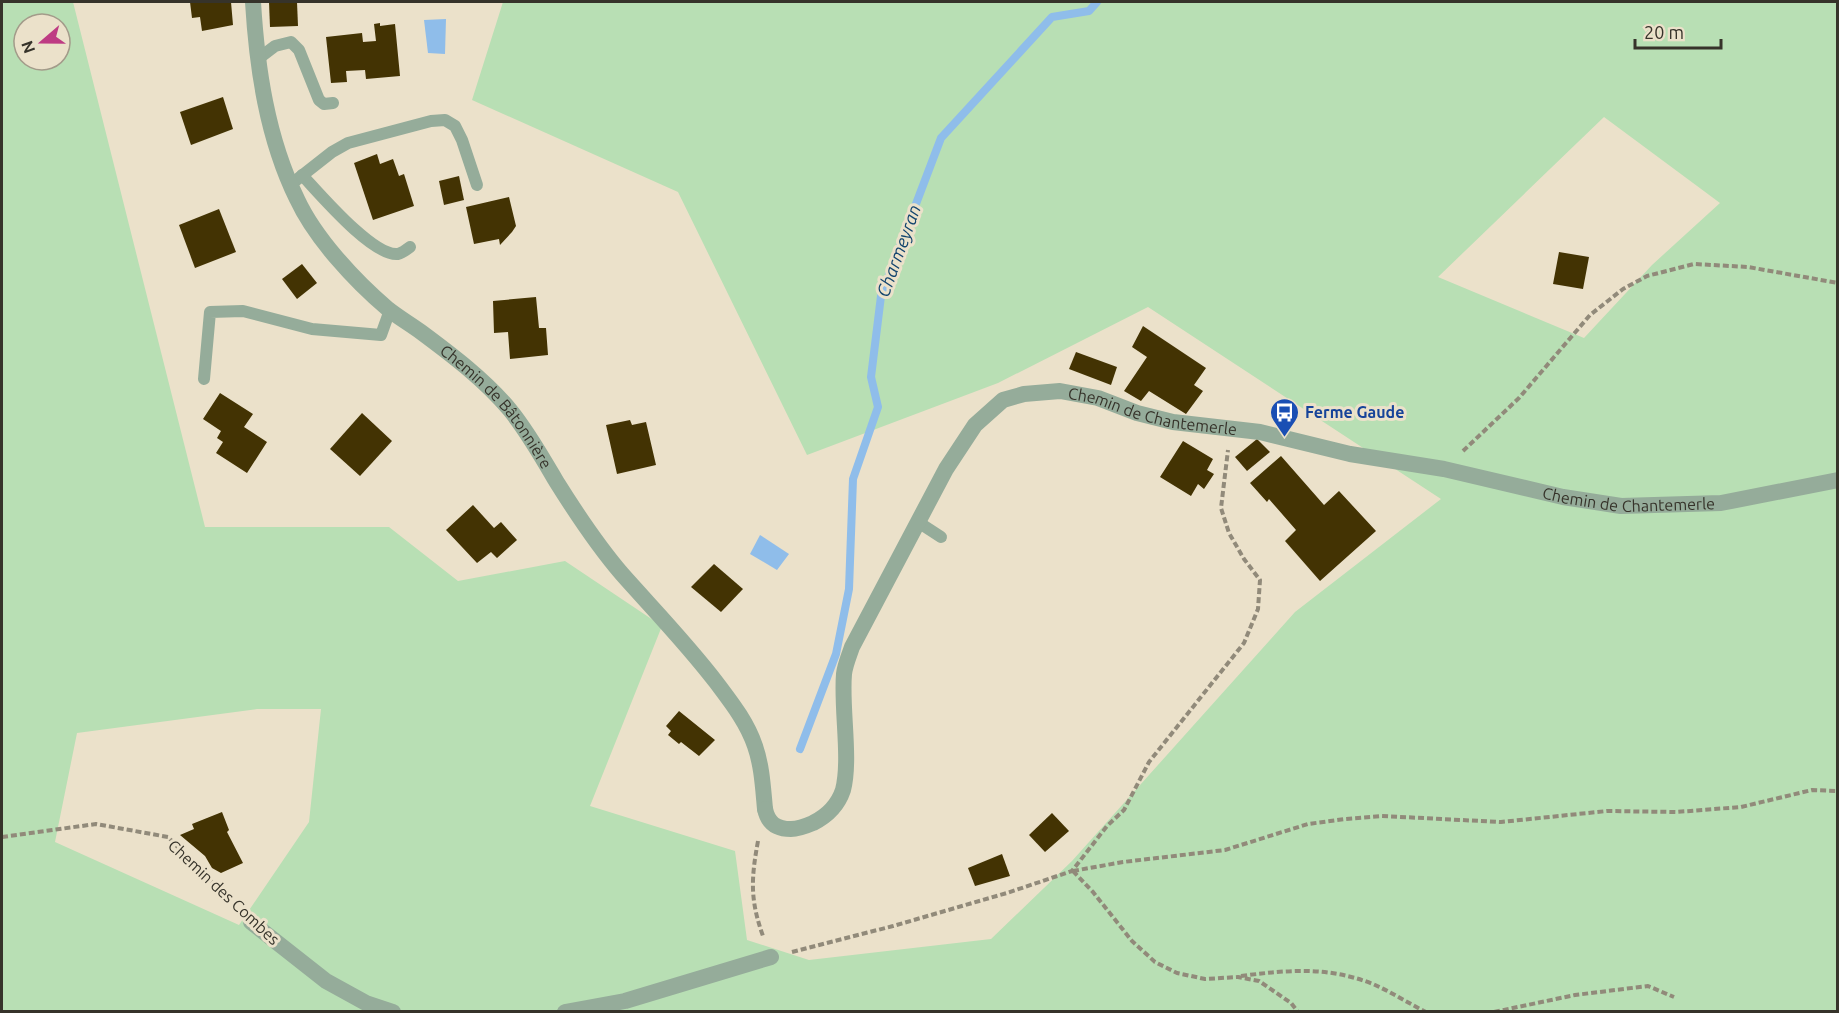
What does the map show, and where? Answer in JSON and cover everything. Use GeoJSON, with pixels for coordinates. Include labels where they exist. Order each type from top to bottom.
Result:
{"type":"FeatureCollection","features":[{"type":"Feature","properties":{"kind":"street","name":"Chemin de Bâtonnière"},"geometry":{"type":"LineString","coordinates":[[253,2],[258,59],[272,130],[296,180],[297,201],[319,234],[346,267],[390,310],[446,350],[487,386],[511,411],[581,520],[618,568],[692,651],[741,717],[755,746],[762,777],[765,809]]}},
{"type":"Feature","properties":{"kind":"street","name":"Chemin de Chantemerle"},"geometry":{"type":"LineString","coordinates":[[765,809],[768,820],[777,827],[793,830],[822,819],[834,808],[843,790],[845,770],[844,671],[852,647],[946,469],[975,425],[1004,400],[1024,394],[1060,390],[1098,398],[1137,413],[1173,422],[1260,432],[1350,454],[1444,469],[1563,497],[1621,506],[1721,503],[1838,480]]}},
{"type":"Feature","properties":{"kind":"street","name":"Chemin des Combes"},"geometry":{"type":"LineString","coordinates":[[250,922],[326,981],[366,1003],[393,1011]]}},
{"type":"Feature","properties":{"kind":"street"},"geometry":{"type":"LineString","coordinates":[[565,1011],[625,1001],[771,957]]}},
{"type":"Feature","properties":{"kind":"lane"},"geometry":{"type":"LineString","coordinates":[[258,59],[275,46],[291,42],[299,50],[319,100],[324,104],[333,103]]}},
{"type":"Feature","properties":{"kind":"lane"},"geometry":{"type":"LineString","coordinates":[[410,247],[400,254],[379,248],[296,180],[332,152],[348,143],[430,121],[445,120],[454,126],[462,140],[477,185]]}},
{"type":"Feature","properties":{"kind":"lane"},"geometry":{"type":"LineString","coordinates":[[204,379],[210,312],[243,311],[312,329],[381,335],[390,310]]}},
{"type":"Feature","properties":{"kind":"lane"},"geometry":{"type":"LineString","coordinates":[[918,522],[941,537]]}},
{"type":"Feature","properties":{"kind":"path"},"geometry":{"type":"LineString","coordinates":[[1444,469],[1519,398],[1590,315],[1623,289],[1647,276],[1694,264],[1748,267],[1838,283]]}},
{"type":"Feature","properties":{"kind":"path"},"geometry":{"type":"LineString","coordinates":[[1072,871],[1107,826],[1124,810],[1149,762],[1244,643],[1258,609],[1260,580],[1229,533],[1221,508],[1230,429]]}},
{"type":"Feature","properties":{"kind":"path"},"geometry":{"type":"LineString","coordinates":[[765,809],[753,868],[753,904],[771,957],[893,926],[1007,893],[1072,871],[1123,862],[1225,850],[1308,824],[1382,816],[1501,822],[1607,812],[1676,812],[1741,807],[1812,790],[1838,791]]}},
{"type":"Feature","properties":{"kind":"path","name":"Chemin des Combes"},"geometry":{"type":"LineString","coordinates":[[2,837],[96,824],[168,837],[250,922]]}},
{"type":"Feature","properties":{"kind":"path"},"geometry":{"type":"LineString","coordinates":[[1072,871],[1155,963],[1177,973],[1205,979],[1294,970],[1327,972],[1351,976],[1373,984],[1426,1011]]}},
{"type":"Feature","properties":{"kind":"path"},"geometry":{"type":"LineString","coordinates":[[1238,977],[1259,981],[1291,1003],[1298,1011]]}},
{"type":"Feature","properties":{"kind":"path"},"geometry":{"type":"LineString","coordinates":[[1494,1011],[1575,995],[1648,986],[1674,997]]}},
{"type":"Feature","properties":{"kind":"green space"},"geometry":{"type":"Polygon","coordinates":[[[2,2],[73,2],[205,527],[389,527],[458,581],[565,561],[662,626],[590,806],[735,851],[747,940],[809,960],[991,939],[1072,861],[1295,612],[1441,499],[1148,307],[998,383],[807,455],[678,192],[472,100],[503,2],[1837,2],[1837,1011],[2,1012],[2,2]],[[1604,117],[1438,277],[1584,338],[1652,265],[1720,203],[1604,117]],[[257,709],[77,733],[55,842],[239,925],[309,822],[321,709],[257,709]]]}},
{"type":"Feature","properties":{"kind":"water"},"geometry":{"type":"Polygon","coordinates":[[[446,19],[445,54],[428,53],[424,20],[446,19]]]}},
{"type":"Feature","properties":{"kind":"water"},"geometry":{"type":"Polygon","coordinates":[[[760,535],[789,554],[777,570],[750,554],[760,535]]]}},
{"type":"Feature","properties":{"kind":"building"},"geometry":{"type":"Polygon","coordinates":[[[190,2],[231,2],[233,25],[202,31],[200,17],[192,18],[190,2]]]}},
{"type":"Feature","properties":{"kind":"building"},"geometry":{"type":"Polygon","coordinates":[[[269,2],[297,2],[298,26],[270,27],[269,2]]]}},
{"type":"Feature","properties":{"kind":"building"},"geometry":{"type":"Polygon","coordinates":[[[380,23],[380,26],[395,24],[400,76],[366,79],[365,70],[346,71],[347,82],[331,83],[326,37],[362,33],[363,42],[376,41],[374,24],[380,23]]]}},
{"type":"Feature","properties":{"kind":"building"},"geometry":{"type":"Polygon","coordinates":[[[223,97],[233,129],[191,145],[180,112],[223,97]]]}},
{"type":"Feature","properties":{"kind":"building"},"geometry":{"type":"Polygon","coordinates":[[[377,154],[380,164],[393,159],[399,176],[404,174],[414,206],[373,220],[354,163],[377,154]]]}},
{"type":"Feature","properties":{"kind":"building"},"geometry":{"type":"Polygon","coordinates":[[[459,176],[464,200],[444,205],[439,181],[459,176]]]}},
{"type":"Feature","properties":{"kind":"building"},"geometry":{"type":"Polygon","coordinates":[[[509,197],[516,226],[512,232],[500,245],[499,239],[474,244],[466,207],[509,197]]]}},
{"type":"Feature","properties":{"kind":"building"},"geometry":{"type":"Polygon","coordinates":[[[219,209],[236,252],[195,268],[179,225],[219,209]]]}},
{"type":"Feature","properties":{"kind":"building"},"geometry":{"type":"Polygon","coordinates":[[[1559,252],[1589,257],[1583,289],[1553,284],[1559,252]]]}},
{"type":"Feature","properties":{"kind":"building"},"geometry":{"type":"Polygon","coordinates":[[[302,264],[317,283],[297,299],[282,279],[302,264]]]}},
{"type":"Feature","properties":{"kind":"building"},"geometry":{"type":"Polygon","coordinates":[[[536,297],[539,328],[546,328],[548,355],[510,359],[508,332],[494,333],[493,301],[536,297]]]}},
{"type":"Feature","properties":{"kind":"building"},"geometry":{"type":"Polygon","coordinates":[[[1143,326],[1206,368],[1194,385],[1203,391],[1186,414],[1149,391],[1141,401],[1124,391],[1147,357],[1132,347],[1143,326]]]}},
{"type":"Feature","properties":{"kind":"building"},"geometry":{"type":"Polygon","coordinates":[[[1076,352],[1117,367],[1111,385],[1069,369],[1076,352]]]}},
{"type":"Feature","properties":{"kind":"building"},"geometry":{"type":"Polygon","coordinates":[[[220,393],[253,414],[244,427],[267,442],[247,473],[216,453],[223,442],[217,438],[221,431],[203,419],[220,393]]]}},
{"type":"Feature","properties":{"kind":"building"},"geometry":{"type":"Polygon","coordinates":[[[362,413],[392,441],[360,476],[330,449],[362,413]]]}},
{"type":"Feature","properties":{"kind":"building"},"geometry":{"type":"Polygon","coordinates":[[[630,420],[632,425],[646,422],[656,465],[617,474],[606,425],[630,420]]]}},
{"type":"Feature","properties":{"kind":"building"},"geometry":{"type":"Polygon","coordinates":[[[1257,439],[1270,452],[1247,471],[1235,457],[1257,439]]]}},
{"type":"Feature","properties":{"kind":"building"},"geometry":{"type":"Polygon","coordinates":[[[1183,441],[1213,459],[1207,470],[1214,474],[1204,489],[1198,484],[1191,496],[1160,477],[1183,441]]]}},
{"type":"Feature","properties":{"kind":"building"},"geometry":{"type":"Polygon","coordinates":[[[1281,456],[1324,505],[1339,491],[1376,531],[1320,581],[1285,541],[1296,530],[1269,499],[1267,502],[1250,483],[1281,456]]]}},
{"type":"Feature","properties":{"kind":"building"},"geometry":{"type":"Polygon","coordinates":[[[473,505],[494,528],[501,522],[517,540],[497,558],[491,552],[477,563],[446,530],[473,505]]]}},
{"type":"Feature","properties":{"kind":"building"},"geometry":{"type":"Polygon","coordinates":[[[714,564],[743,589],[721,612],[691,587],[714,564]]]}},
{"type":"Feature","properties":{"kind":"building"},"geometry":{"type":"Polygon","coordinates":[[[679,711],[715,740],[699,756],[668,735],[671,731],[666,726],[679,711]]]}},
{"type":"Feature","properties":{"kind":"building"},"geometry":{"type":"Polygon","coordinates":[[[222,812],[229,830],[227,832],[243,863],[221,873],[212,868],[205,856],[180,835],[194,829],[192,824],[222,812]]]}},
{"type":"Feature","properties":{"kind":"building"},"geometry":{"type":"Polygon","coordinates":[[[1052,813],[1069,831],[1045,852],[1029,835],[1052,813]]]}},
{"type":"Feature","properties":{"kind":"building"},"geometry":{"type":"Polygon","coordinates":[[[1002,854],[1010,876],[975,886],[968,868],[1002,854]]]}},
{"type":"Feature","properties":{"kind":"waterway","name":"Charmeyran"},"geometry":{"type":"LineString","coordinates":[[800,749],[836,654],[849,589],[853,479],[878,407],[871,377],[881,296],[941,138],[1052,17],[1089,11],[1097,2]]}},
{"type":"Feature","properties":{"kind":"place","name":"Ferme Gaude"},"geometry":{"type":"Point","coordinates":[1284,438]}}]}
